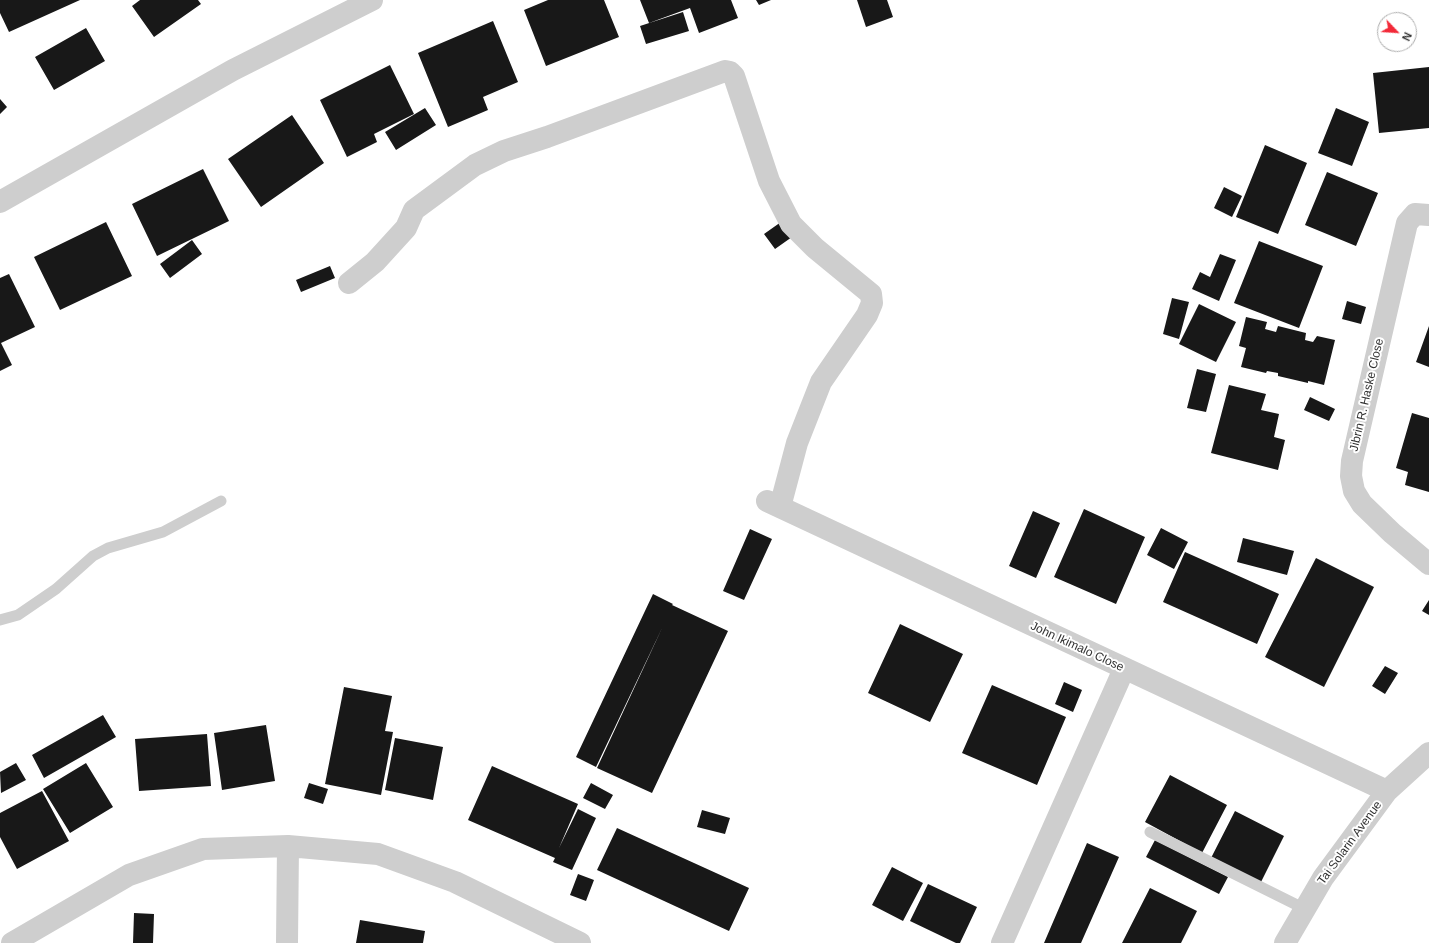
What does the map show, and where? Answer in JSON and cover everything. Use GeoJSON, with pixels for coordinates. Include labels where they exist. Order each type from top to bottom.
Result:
{"type":"FeatureCollection","features":[{"type":"Feature","properties":{"kind":"street"},"geometry":{"type":"LineString","coordinates":[[0,202],[232,70],[372,0]]}},
{"type":"Feature","properties":{"kind":"street","name":"John Ikimalo Close"},"geometry":{"type":"LineString","coordinates":[[349,283],[374,262],[406,228],[414,210],[475,165],[504,151],[547,137],[725,71],[730,72],[734,76],[769,181],[791,224],[815,248],[870,294],[872,303],[863,321],[820,382],[773,504],[1388,791]]}},
{"type":"Feature","properties":{"kind":"street","name":"Jibrin R. Haske Close"},"geometry":{"type":"LineString","coordinates":[[1429,215],[1415,214],[1407,223],[1352,461],[1350,476],[1354,491],[1362,504],[1392,533],[1429,564]]}},
{"type":"Feature","properties":{"kind":"street"},"geometry":{"type":"LineString","coordinates":[[1002,943],[1124,669]]}},
{"type":"Feature","properties":{"kind":"street","name":"Tai Solarin Avenue"},"geometry":{"type":"LineString","coordinates":[[1284,943],[1323,878],[1388,791],[1429,754]]}},
{"type":"Feature","properties":{"kind":"street"},"geometry":{"type":"LineString","coordinates":[[12,943],[137,872],[203,849],[288,846],[378,854],[455,882],[580,943]]}},
{"type":"Feature","properties":{"kind":"street"},"geometry":{"type":"LineString","coordinates":[[287,943],[288,846]]}},
{"type":"Feature","properties":{"kind":"lane"},"geometry":{"type":"LineString","coordinates":[[0,620],[18,615],[56,589],[93,556],[108,548],[164,532],[221,501]]}},
{"type":"Feature","properties":{"kind":"lane"},"geometry":{"type":"LineString","coordinates":[[1150,832],[1305,909]]}},
{"type":"Feature","properties":{"kind":"building"},"geometry":{"type":"Polygon","coordinates":[[[0,0],[80,0],[9,32],[0,13],[0,0]]]}},
{"type":"Feature","properties":{"kind":"building"},"geometry":{"type":"Polygon","coordinates":[[[140,0],[198,0],[201,4],[154,37],[132,6],[140,0]]]}},
{"type":"Feature","properties":{"kind":"building"},"geometry":{"type":"Polygon","coordinates":[[[548,0],[604,0],[619,37],[546,66],[524,10],[548,0]]]}},
{"type":"Feature","properties":{"kind":"building"},"geometry":{"type":"Polygon","coordinates":[[[640,0],[731,0],[738,18],[699,33],[690,8],[649,23],[640,0]]]}},
{"type":"Feature","properties":{"kind":"building"},"geometry":{"type":"Polygon","coordinates":[[[756,0],[771,0],[759,5],[756,0]]]}},
{"type":"Feature","properties":{"kind":"building"},"geometry":{"type":"Polygon","coordinates":[[[857,0],[887,0],[893,17],[866,27],[857,0]]]}},
{"type":"Feature","properties":{"kind":"building"},"geometry":{"type":"Polygon","coordinates":[[[683,12],[689,31],[646,44],[640,26],[683,12]]]}},
{"type":"Feature","properties":{"kind":"building"},"geometry":{"type":"Polygon","coordinates":[[[493,21],[518,82],[483,97],[488,110],[448,127],[418,53],[493,21]]]}},
{"type":"Feature","properties":{"kind":"building"},"geometry":{"type":"Polygon","coordinates":[[[86,28],[105,61],[54,90],[35,57],[86,28]]]}},
{"type":"Feature","properties":{"kind":"building"},"geometry":{"type":"Polygon","coordinates":[[[390,65],[414,114],[374,134],[377,142],[347,157],[320,100],[390,65]]]}},
{"type":"Feature","properties":{"kind":"building"},"geometry":{"type":"Polygon","coordinates":[[[1429,67],[1429,128],[1379,133],[1373,73],[1429,67]]]}},
{"type":"Feature","properties":{"kind":"building"},"geometry":{"type":"Polygon","coordinates":[[[0,99],[7,107],[0,114],[0,99]]]}},
{"type":"Feature","properties":{"kind":"building"},"geometry":{"type":"Polygon","coordinates":[[[425,108],[436,125],[396,150],[385,132],[425,108]]]}},
{"type":"Feature","properties":{"kind":"building"},"geometry":{"type":"Polygon","coordinates":[[[1336,108],[1369,122],[1352,166],[1318,153],[1336,108]]]}},
{"type":"Feature","properties":{"kind":"building"},"geometry":{"type":"Polygon","coordinates":[[[292,115],[324,163],[261,207],[228,159],[292,115]]]}},
{"type":"Feature","properties":{"kind":"building"},"geometry":{"type":"Polygon","coordinates":[[[1265,145],[1307,163],[1278,234],[1236,217],[1265,145]]]}},
{"type":"Feature","properties":{"kind":"building"},"geometry":{"type":"Polygon","coordinates":[[[203,169],[229,221],[157,256],[132,204],[203,169]]]}},
{"type":"Feature","properties":{"kind":"building"},"geometry":{"type":"Polygon","coordinates":[[[1327,172],[1378,193],[1356,246],[1305,225],[1327,172]]]}},
{"type":"Feature","properties":{"kind":"building"},"geometry":{"type":"Polygon","coordinates":[[[1224,187],[1242,196],[1232,217],[1214,208],[1224,187]]]}},
{"type":"Feature","properties":{"kind":"building"},"geometry":{"type":"Polygon","coordinates":[[[106,222],[132,276],[60,310],[34,257],[106,222]]]}},
{"type":"Feature","properties":{"kind":"building"},"geometry":{"type":"Polygon","coordinates":[[[781,222],[792,237],[775,249],[764,234],[781,222]]]}},
{"type":"Feature","properties":{"kind":"building"},"geometry":{"type":"Polygon","coordinates":[[[192,240],[202,254],[170,278],[160,264],[192,240]]]}},
{"type":"Feature","properties":{"kind":"building"},"geometry":{"type":"Polygon","coordinates":[[[1259,241],[1323,266],[1299,328],[1234,303],[1259,241]]]}},
{"type":"Feature","properties":{"kind":"building"},"geometry":{"type":"Polygon","coordinates":[[[1220,254],[1236,260],[1219,301],[1192,289],[1200,272],[1210,277],[1220,254]]]}},
{"type":"Feature","properties":{"kind":"building"},"geometry":{"type":"Polygon","coordinates":[[[330,266],[335,278],[301,292],[296,280],[330,266]]]}},
{"type":"Feature","properties":{"kind":"building"},"geometry":{"type":"Polygon","coordinates":[[[9,274],[35,327],[1,343],[12,365],[0,371],[0,278],[9,274]]]}},
{"type":"Feature","properties":{"kind":"building"},"geometry":{"type":"Polygon","coordinates":[[[1172,298],[1189,302],[1179,339],[1163,334],[1172,298]]]}},
{"type":"Feature","properties":{"kind":"building"},"geometry":{"type":"Polygon","coordinates":[[[1347,301],[1366,307],[1361,324],[1342,319],[1347,301]]]}},
{"type":"Feature","properties":{"kind":"building"},"geometry":{"type":"Polygon","coordinates":[[[1199,304],[1236,322],[1216,362],[1179,344],[1199,304]]]}},
{"type":"Feature","properties":{"kind":"building"},"geometry":{"type":"Polygon","coordinates":[[[1246,317],[1267,322],[1265,329],[1276,332],[1278,326],[1306,333],[1305,340],[1313,342],[1317,336],[1335,340],[1324,385],[1278,376],[1278,373],[1267,371],[1266,373],[1241,367],[1246,348],[1239,346],[1246,317]]]}},
{"type":"Feature","properties":{"kind":"building"},"geometry":{"type":"Polygon","coordinates":[[[1429,326],[1429,367],[1416,362],[1429,326]]]}},
{"type":"Feature","properties":{"kind":"building"},"geometry":{"type":"Polygon","coordinates":[[[1197,369],[1216,374],[1206,412],[1187,408],[1197,369]]]}},
{"type":"Feature","properties":{"kind":"building"},"geometry":{"type":"Polygon","coordinates":[[[1229,385],[1266,394],[1261,410],[1279,414],[1274,437],[1285,440],[1278,470],[1211,453],[1229,385]]]}},
{"type":"Feature","properties":{"kind":"building"},"geometry":{"type":"Polygon","coordinates":[[[1310,397],[1335,409],[1329,421],[1304,410],[1310,397]]]}},
{"type":"Feature","properties":{"kind":"building"},"geometry":{"type":"Polygon","coordinates":[[[1412,413],[1429,418],[1429,492],[1405,485],[1408,472],[1396,468],[1412,413]]]}},
{"type":"Feature","properties":{"kind":"building"},"geometry":{"type":"Polygon","coordinates":[[[1084,509],[1145,537],[1116,604],[1054,577],[1084,509]]]}},
{"type":"Feature","properties":{"kind":"building"},"geometry":{"type":"Polygon","coordinates":[[[1033,511],[1060,523],[1036,578],[1009,566],[1033,511]]]}},
{"type":"Feature","properties":{"kind":"building"},"geometry":{"type":"Polygon","coordinates":[[[1161,528],[1188,542],[1174,569],[1147,555],[1161,528]]]}},
{"type":"Feature","properties":{"kind":"building"},"geometry":{"type":"Polygon","coordinates":[[[750,529],[772,539],[744,600],[723,591],[750,529]]]}},
{"type":"Feature","properties":{"kind":"building"},"geometry":{"type":"Polygon","coordinates":[[[1243,538],[1294,551],[1287,575],[1237,562],[1243,538]]]}},
{"type":"Feature","properties":{"kind":"building"},"geometry":{"type":"Polygon","coordinates":[[[1185,552],[1279,594],[1257,644],[1163,602],[1185,552]]]}},
{"type":"Feature","properties":{"kind":"building"},"geometry":{"type":"Polygon","coordinates":[[[1316,558],[1374,587],[1324,687],[1265,657],[1316,558]]]}},
{"type":"Feature","properties":{"kind":"building"},"geometry":{"type":"Polygon","coordinates":[[[653,594],[673,604],[672,605],[728,631],[652,793],[597,768],[663,626],[596,767],[576,757],[653,594]]]}},
{"type":"Feature","properties":{"kind":"building"},"geometry":{"type":"Polygon","coordinates":[[[1429,600],[1429,615],[1422,611],[1429,600]]]}},
{"type":"Feature","properties":{"kind":"building"},"geometry":{"type":"Polygon","coordinates":[[[900,624],[963,654],[930,722],[868,693],[900,624]]]}},
{"type":"Feature","properties":{"kind":"building"},"geometry":{"type":"Polygon","coordinates":[[[1385,666],[1398,673],[1385,694],[1372,686],[1385,666]]]}},
{"type":"Feature","properties":{"kind":"building"},"geometry":{"type":"Polygon","coordinates":[[[1064,682],[1082,690],[1073,712],[1055,704],[1064,682]]]}},
{"type":"Feature","properties":{"kind":"building"},"geometry":{"type":"Polygon","coordinates":[[[992,685],[1066,717],[1037,785],[962,753],[992,685]]]}},
{"type":"Feature","properties":{"kind":"building"},"geometry":{"type":"Polygon","coordinates":[[[344,687],[392,696],[385,731],[393,732],[381,795],[325,784],[344,687]]]}},
{"type":"Feature","properties":{"kind":"building"},"geometry":{"type":"Polygon","coordinates":[[[103,715],[116,737],[44,778],[32,755],[103,715]]]}},
{"type":"Feature","properties":{"kind":"building"},"geometry":{"type":"Polygon","coordinates":[[[266,725],[275,781],[222,790],[214,733],[266,725]]]}},
{"type":"Feature","properties":{"kind":"building"},"geometry":{"type":"Polygon","coordinates":[[[207,734],[211,786],[139,791],[135,739],[207,734]]]}},
{"type":"Feature","properties":{"kind":"building"},"geometry":{"type":"Polygon","coordinates":[[[395,738],[443,747],[433,800],[385,790],[395,738]]]}},
{"type":"Feature","properties":{"kind":"building"},"geometry":{"type":"Polygon","coordinates":[[[16,763],[26,780],[1,793],[0,772],[16,763]]]}},
{"type":"Feature","properties":{"kind":"building"},"geometry":{"type":"Polygon","coordinates":[[[86,763],[113,807],[70,833],[43,789],[86,763]]]}},
{"type":"Feature","properties":{"kind":"building"},"geometry":{"type":"Polygon","coordinates":[[[492,766],[578,804],[559,848],[578,809],[596,818],[572,870],[553,862],[555,858],[468,820],[492,766]]]}},
{"type":"Feature","properties":{"kind":"building"},"geometry":{"type":"Polygon","coordinates":[[[1170,775],[1227,805],[1202,853],[1145,822],[1170,775]]]}},
{"type":"Feature","properties":{"kind":"building"},"geometry":{"type":"Polygon","coordinates":[[[309,783],[328,789],[323,804],[304,798],[309,783]]]}},
{"type":"Feature","properties":{"kind":"building"},"geometry":{"type":"Polygon","coordinates":[[[591,783],[613,795],[605,809],[583,798],[591,783]]]}},
{"type":"Feature","properties":{"kind":"building"},"geometry":{"type":"Polygon","coordinates":[[[42,791],[69,841],[17,869],[0,837],[0,813],[42,791]]]}},
{"type":"Feature","properties":{"kind":"building"},"geometry":{"type":"Polygon","coordinates":[[[702,810],[730,818],[725,834],[697,827],[702,810]]]}},
{"type":"Feature","properties":{"kind":"building"},"geometry":{"type":"Polygon","coordinates":[[[1235,811],[1284,836],[1260,884],[1211,858],[1235,811]]]}},
{"type":"Feature","properties":{"kind":"building"},"geometry":{"type":"Polygon","coordinates":[[[617,828],[749,888],[729,931],[597,870],[617,828]]]}},
{"type":"Feature","properties":{"kind":"building"},"geometry":{"type":"Polygon","coordinates":[[[1155,840],[1228,877],[1219,894],[1146,857],[1155,840]]]}},
{"type":"Feature","properties":{"kind":"building"},"geometry":{"type":"Polygon","coordinates":[[[1087,843],[1119,857],[1081,943],[1044,943],[1087,843]]]}},
{"type":"Feature","properties":{"kind":"building"},"geometry":{"type":"Polygon","coordinates":[[[892,867],[923,883],[903,921],[872,905],[892,867]]]}},
{"type":"Feature","properties":{"kind":"building"},"geometry":{"type":"Polygon","coordinates":[[[578,874],[594,880],[586,901],[570,895],[578,874]]]}},
{"type":"Feature","properties":{"kind":"building"},"geometry":{"type":"Polygon","coordinates":[[[928,884],[977,907],[960,943],[956,943],[910,921],[928,884]]]}},
{"type":"Feature","properties":{"kind":"building"},"geometry":{"type":"Polygon","coordinates":[[[1150,888],[1197,911],[1181,943],[1122,943],[1150,888]]]}},
{"type":"Feature","properties":{"kind":"building"},"geometry":{"type":"Polygon","coordinates":[[[134,913],[154,914],[153,943],[133,943],[134,913]]]}},
{"type":"Feature","properties":{"kind":"building"},"geometry":{"type":"Polygon","coordinates":[[[360,920],[425,931],[423,943],[356,943],[360,920]]]}}]}
